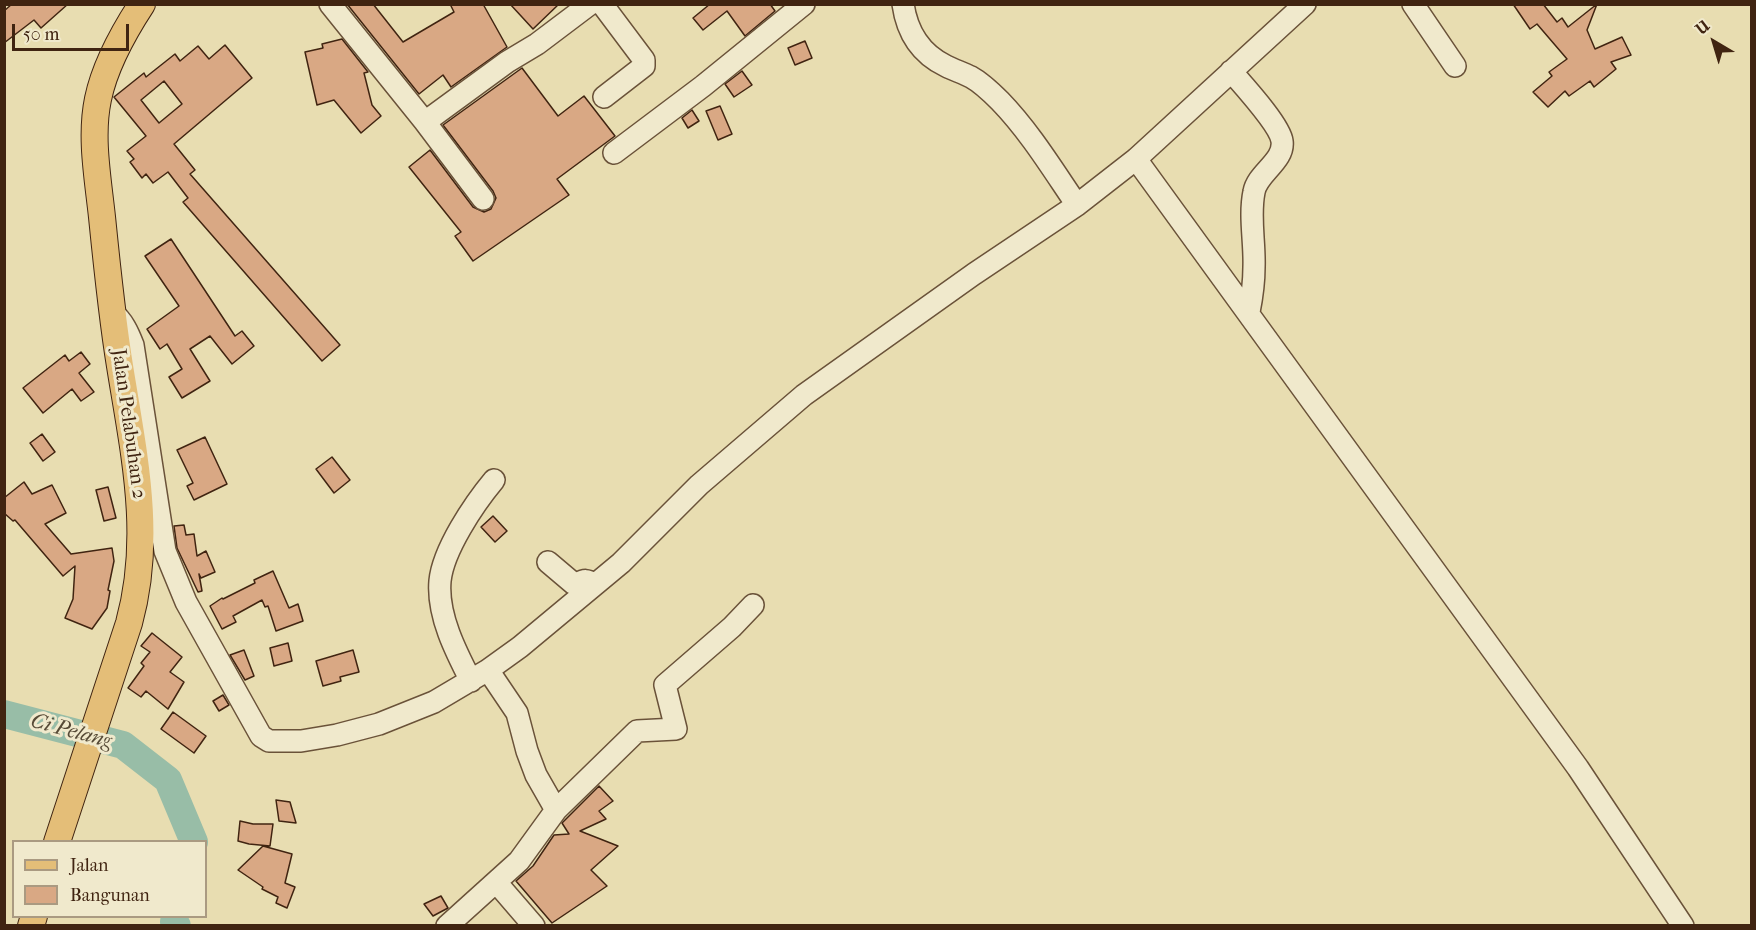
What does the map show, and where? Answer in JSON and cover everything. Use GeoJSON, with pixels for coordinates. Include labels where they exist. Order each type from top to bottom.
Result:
{"type":"FeatureCollection","features":[{"type":"Feature","properties":{"kind":"main road","name":"Jalan Pelabuhan 2"},"geometry":{"type":"LineString","coordinates":[[58,840],[136,596],[142,538],[140,495],[112,312],[97,166],[96,115],[104,80],[116,49],[142,4]]}},
{"type":"Feature","properties":{"kind":"street"},"geometry":{"type":"LineString","coordinates":[[330,4],[425,122],[483,199]]}},
{"type":"Feature","properties":{"kind":"street"},"geometry":{"type":"LineString","coordinates":[[425,122],[590,4]]}},
{"type":"Feature","properties":{"kind":"street"},"geometry":{"type":"LineString","coordinates":[[602,4],[644,60],[644,66],[604,97]]}},
{"type":"Feature","properties":{"kind":"street"},"geometry":{"type":"LineString","coordinates":[[614,153],[704,86],[804,4]]}},
{"type":"Feature","properties":{"kind":"street"},"geometry":{"type":"LineString","coordinates":[[903,4],[905,17],[926,55],[974,78],[1001,101],[1077,205]]}},
{"type":"Feature","properties":{"kind":"street"},"geometry":{"type":"LineString","coordinates":[[112,312],[128,331],[133,345],[165,551],[186,602],[258,733],[269,741],[301,741],[337,735],[379,724],[434,702],[520,647],[621,563],[699,485],[804,395],[974,274],[1077,205],[1136,159],[1305,4]]}},
{"type":"Feature","properties":{"kind":"street"},"geometry":{"type":"LineString","coordinates":[[1413,4],[1455,66]]}},
{"type":"Feature","properties":{"kind":"street"},"geometry":{"type":"LineString","coordinates":[[1231,70],[1277,128],[1283,143],[1278,157],[1264,171],[1254,192],[1254,267],[1249,312]]}},
{"type":"Feature","properties":{"kind":"street"},"geometry":{"type":"LineString","coordinates":[[1136,159],[1578,768],[1683,926]]}},
{"type":"Feature","properties":{"kind":"street"},"geometry":{"type":"LineString","coordinates":[[494,480],[479,498],[451,548],[440,579],[441,600],[460,660],[479,675],[517,713],[526,751],[536,775],[556,810]]}},
{"type":"Feature","properties":{"kind":"street"},"geometry":{"type":"LineString","coordinates":[[548,562],[574,584],[586,580],[595,584]]}},
{"type":"Feature","properties":{"kind":"street"},"geometry":{"type":"LineString","coordinates":[[447,926],[519,861],[556,810],[637,731],[676,729],[665,685],[732,627],[753,605]]}},
{"type":"Feature","properties":{"kind":"street"},"geometry":{"type":"LineString","coordinates":[[496,882],[534,926]]}},
{"type":"Feature","properties":{"kind":"building"},"geometry":{"type":"Polygon","coordinates":[[[12,4],[68,4],[41,28],[34,20],[4,43],[4,11],[12,4]]]}},
{"type":"Feature","properties":{"kind":"building"},"geometry":{"type":"Polygon","coordinates":[[[347,4],[373,4],[403,42],[454,12],[450,4],[483,4],[507,47],[451,87],[443,75],[419,94],[347,4]]]}},
{"type":"Feature","properties":{"kind":"building"},"geometry":{"type":"Polygon","coordinates":[[[510,4],[559,4],[533,29],[510,4]]]}},
{"type":"Feature","properties":{"kind":"building"},"geometry":{"type":"Polygon","coordinates":[[[710,4],[770,4],[775,11],[745,36],[727,11],[703,30],[693,18],[710,4]]]}},
{"type":"Feature","properties":{"kind":"building"},"geometry":{"type":"Polygon","coordinates":[[[1513,4],[1543,4],[1557,22],[1562,18],[1568,27],[1597,4],[1587,30],[1595,49],[1622,37],[1631,55],[1611,62],[1616,69],[1594,87],[1590,81],[1569,96],[1565,91],[1548,107],[1533,92],[1552,76],[1549,72],[1567,59],[1537,24],[1530,29],[1513,4]]]}},
{"type":"Feature","properties":{"kind":"building"},"geometry":{"type":"Polygon","coordinates":[[[342,39],[368,72],[364,73],[372,105],[381,116],[361,133],[334,100],[317,105],[305,52],[323,48],[322,44],[342,39]]]}},
{"type":"Feature","properties":{"kind":"building"},"geometry":{"type":"Polygon","coordinates":[[[805,41],[812,58],[795,65],[788,48],[805,41]]]}},
{"type":"Feature","properties":{"kind":"building"},"geometry":{"type":"Polygon","coordinates":[[[225,45],[252,78],[174,144],[195,170],[190,174],[340,345],[322,361],[183,202],[188,198],[168,172],[153,183],[146,174],[142,178],[130,162],[134,159],[127,151],[146,136],[114,97],[144,73],[146,77],[175,54],[180,61],[198,46],[209,59],[225,45]],[[164,81],[141,100],[159,123],[182,104],[164,81]]]}},
{"type":"Feature","properties":{"kind":"building"},"geometry":{"type":"Polygon","coordinates":[[[522,68],[558,116],[584,96],[615,136],[557,179],[569,195],[473,261],[455,236],[461,232],[409,167],[430,150],[473,207],[484,212],[491,209],[496,198],[493,191],[443,125],[522,68]]]}},
{"type":"Feature","properties":{"kind":"building"},"geometry":{"type":"Polygon","coordinates":[[[742,71],[752,85],[734,97],[725,84],[742,71]]]}},
{"type":"Feature","properties":{"kind":"building"},"geometry":{"type":"Polygon","coordinates":[[[720,106],[732,134],[718,140],[706,111],[720,106]]]}},
{"type":"Feature","properties":{"kind":"building"},"geometry":{"type":"Polygon","coordinates":[[[692,110],[699,121],[688,128],[682,118],[692,110]]]}},
{"type":"Feature","properties":{"kind":"building"},"geometry":{"type":"Polygon","coordinates":[[[171,239],[235,336],[242,331],[254,346],[232,364],[210,336],[190,349],[210,381],[182,398],[169,377],[182,369],[167,344],[160,349],[147,329],[179,306],[145,256],[171,239]]]}},
{"type":"Feature","properties":{"kind":"building"},"geometry":{"type":"Polygon","coordinates":[[[81,352],[90,364],[79,373],[94,392],[81,401],[72,389],[43,413],[23,388],[65,355],[69,361],[81,352]]]}},
{"type":"Feature","properties":{"kind":"building"},"geometry":{"type":"Polygon","coordinates":[[[42,434],[55,452],[43,461],[30,443],[42,434]]]}},
{"type":"Feature","properties":{"kind":"building"},"geometry":{"type":"Polygon","coordinates":[[[205,437],[227,484],[194,500],[187,486],[193,483],[177,450],[205,437]]]}},
{"type":"Feature","properties":{"kind":"building"},"geometry":{"type":"Polygon","coordinates":[[[332,457],[350,480],[334,493],[316,469],[332,457]]]}},
{"type":"Feature","properties":{"kind":"building"},"geometry":{"type":"Polygon","coordinates":[[[24,482],[32,494],[52,485],[66,513],[45,524],[71,554],[112,548],[114,561],[107,608],[92,629],[65,618],[73,599],[75,566],[63,576],[15,520],[13,521],[4,513],[4,498],[24,482]]]}},
{"type":"Feature","properties":{"kind":"building"},"geometry":{"type":"Polygon","coordinates":[[[108,487],[116,518],[104,521],[96,490],[108,487]]]}},
{"type":"Feature","properties":{"kind":"building"},"geometry":{"type":"Polygon","coordinates":[[[493,516],[507,531],[495,542],[481,527],[493,516]]]}},
{"type":"Feature","properties":{"kind":"building"},"geometry":{"type":"Polygon","coordinates":[[[184,525],[186,535],[194,534],[197,556],[206,551],[215,572],[201,578],[199,574],[202,591],[198,592],[177,548],[174,526],[184,525]]]}},
{"type":"Feature","properties":{"kind":"building"},"geometry":{"type":"Polygon","coordinates":[[[273,571],[289,608],[298,604],[303,621],[276,631],[268,606],[265,607],[262,600],[233,616],[236,622],[222,629],[210,606],[273,571]]]}},
{"type":"Feature","properties":{"kind":"building"},"geometry":{"type":"Polygon","coordinates":[[[152,633],[182,657],[170,672],[184,682],[168,709],[146,691],[141,697],[128,688],[144,666],[141,663],[150,652],[141,646],[152,633]]]}},
{"type":"Feature","properties":{"kind":"building"},"geometry":{"type":"Polygon","coordinates":[[[288,643],[292,661],[274,666],[270,648],[288,643]]]}},
{"type":"Feature","properties":{"kind":"building"},"geometry":{"type":"Polygon","coordinates":[[[244,650],[254,676],[245,680],[230,655],[244,650]]]}},
{"type":"Feature","properties":{"kind":"building"},"geometry":{"type":"Polygon","coordinates":[[[353,650],[359,672],[340,677],[341,681],[323,686],[316,661],[353,650]]]}},
{"type":"Feature","properties":{"kind":"building"},"geometry":{"type":"Polygon","coordinates":[[[223,695],[229,705],[219,711],[213,701],[223,695]]]}},
{"type":"Feature","properties":{"kind":"building"},"geometry":{"type":"Polygon","coordinates":[[[173,712],[206,736],[194,753],[161,729],[173,712]]]}},
{"type":"Feature","properties":{"kind":"building"},"geometry":{"type":"Polygon","coordinates":[[[599,786],[613,801],[599,811],[606,819],[580,831],[618,846],[591,870],[607,886],[552,923],[516,881],[533,866],[554,835],[569,834],[562,823],[599,786]]]}},
{"type":"Feature","properties":{"kind":"building"},"geometry":{"type":"Polygon","coordinates":[[[276,800],[290,802],[296,823],[279,821],[276,800]]]}},
{"type":"Feature","properties":{"kind":"building"},"geometry":{"type":"Polygon","coordinates":[[[240,821],[253,824],[273,824],[270,846],[238,841],[240,821]]]}},
{"type":"Feature","properties":{"kind":"building"},"geometry":{"type":"Polygon","coordinates":[[[263,846],[292,854],[285,883],[295,887],[287,908],[276,903],[278,897],[262,889],[263,887],[238,870],[263,846]]]}},
{"type":"Feature","properties":{"kind":"building"},"geometry":{"type":"Polygon","coordinates":[[[441,896],[448,908],[433,916],[424,904],[441,896]]]}},
{"type":"Feature","properties":{"kind":"waterway","name":"Ci Pelang"},"geometry":{"type":"LineString","coordinates":[[4,714],[123,745],[168,780],[193,840]]}},
{"type":"Feature","properties":{"kind":"waterway","name":"Ci Pelang"},"geometry":{"type":"LineString","coordinates":[[175,918],[177,926]]}}]}
